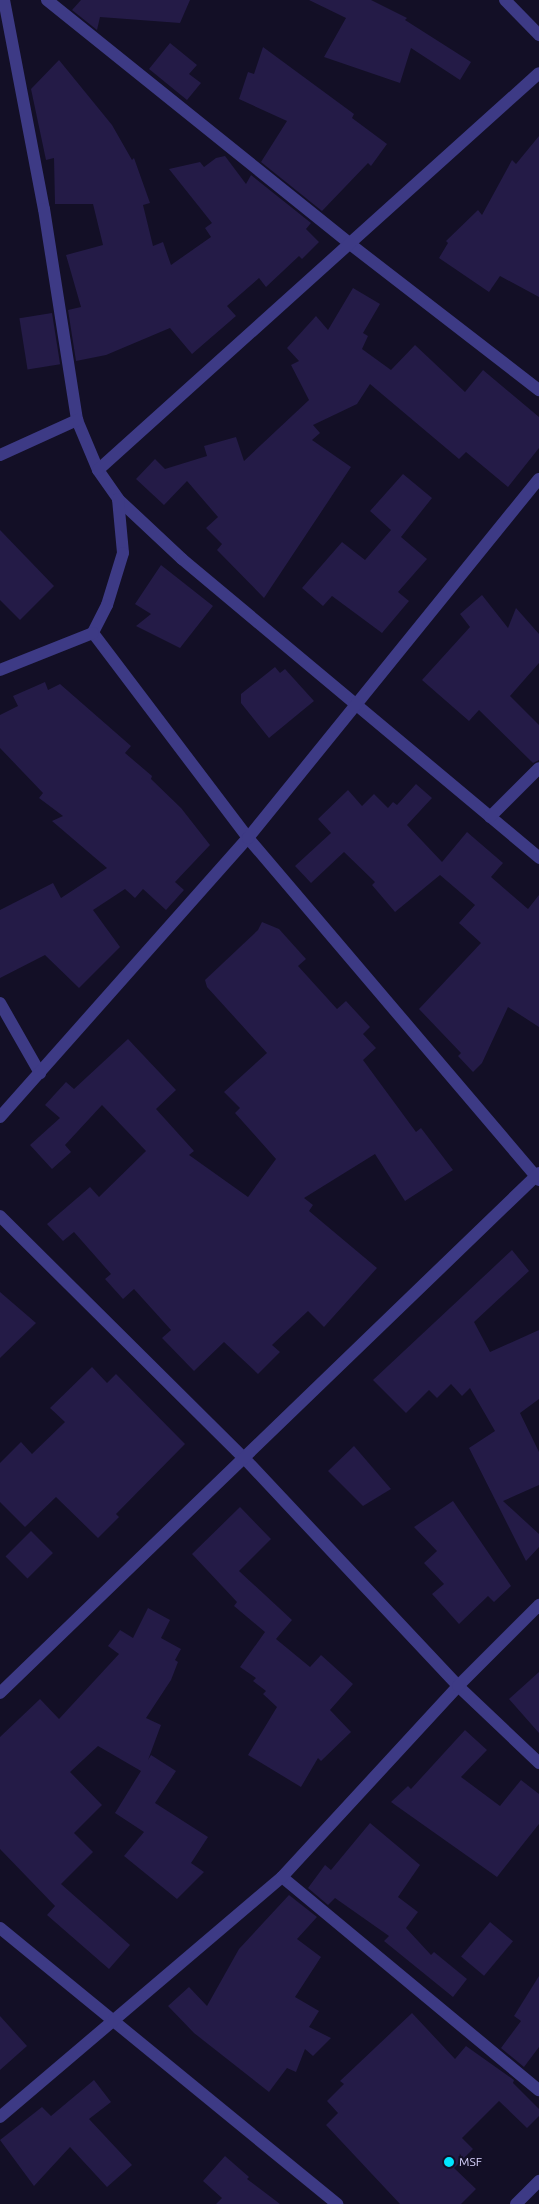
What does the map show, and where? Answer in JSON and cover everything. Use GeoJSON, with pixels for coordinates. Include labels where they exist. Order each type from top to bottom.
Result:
{"type":"FeatureCollection","features":[{"type":"Feature","properties":{"kind":"street"},"geometry":{"type":"LineString","coordinates":[[4,0],[44,209],[77,420],[98,470],[118,499],[182,559],[356,702],[539,858]]}},
{"type":"Feature","properties":{"kind":"street"},"geometry":{"type":"LineString","coordinates":[[47,0],[350,244],[539,390]]}},
{"type":"Feature","properties":{"kind":"street"},"geometry":{"type":"LineString","coordinates":[[505,0],[539,35]]}},
{"type":"Feature","properties":{"kind":"street"},"geometry":{"type":"LineString","coordinates":[[98,470],[539,73]]}},
{"type":"Feature","properties":{"kind":"street"},"geometry":{"type":"LineString","coordinates":[[0,454],[77,420]]}},
{"type":"Feature","properties":{"kind":"street"},"geometry":{"type":"LineString","coordinates":[[0,1117],[248,838],[356,702],[539,479]]}},
{"type":"Feature","properties":{"kind":"street"},"geometry":{"type":"LineString","coordinates":[[0,670],[93,633],[107,605],[123,552],[118,499]]}},
{"type":"Feature","properties":{"kind":"street"},"geometry":{"type":"LineString","coordinates":[[0,1694],[538,1176],[248,838],[93,633]]}},
{"type":"Feature","properties":{"kind":"street"},"geometry":{"type":"LineString","coordinates":[[490,818],[539,768]]}},
{"type":"Feature","properties":{"kind":"street"},"geometry":{"type":"LineString","coordinates":[[0,1003],[40,1074]]}},
{"type":"Feature","properties":{"kind":"street"},"geometry":{"type":"LineString","coordinates":[[0,1216],[245,1458],[458,1686],[539,1763]]}},
{"type":"Feature","properties":{"kind":"street"},"geometry":{"type":"LineString","coordinates":[[0,2117],[282,1877],[458,1686],[539,1605]]}},
{"type":"Feature","properties":{"kind":"street"},"geometry":{"type":"LineString","coordinates":[[282,1877],[539,2090]]}},
{"type":"Feature","properties":{"kind":"street"},"geometry":{"type":"LineString","coordinates":[[0,1928],[337,2204]]}},
{"type":"Feature","properties":{"kind":"street"},"geometry":{"type":"LineString","coordinates":[[516,2204],[539,2181]]}},
{"type":"Feature","properties":{"kind":"building"},"geometry":{"type":"Polygon","coordinates":[[[81,0],[190,0],[180,23],[100,17],[97,30],[72,10],[81,0]]]}},
{"type":"Feature","properties":{"kind":"building"},"geometry":{"type":"Polygon","coordinates":[[[309,0],[371,0],[407,18],[405,20],[471,62],[460,80],[411,48],[400,83],[324,57],[346,18],[309,0]]]}},
{"type":"Feature","properties":{"kind":"building"},"geometry":{"type":"Polygon","coordinates":[[[170,43],[197,65],[189,74],[201,83],[187,100],[149,69],[170,43]]]}},
{"type":"Feature","properties":{"kind":"building"},"geometry":{"type":"Polygon","coordinates":[[[263,47],[354,114],[352,118],[387,144],[371,166],[368,163],[322,211],[261,162],[287,121],[239,99],[248,72],[254,74],[263,47]]]}},
{"type":"Feature","properties":{"kind":"building"},"geometry":{"type":"Polygon","coordinates":[[[59,60],[112,125],[132,160],[134,158],[150,203],[143,205],[153,246],[163,242],[171,265],[211,237],[205,228],[212,223],[169,169],[200,162],[204,167],[216,158],[225,156],[246,184],[251,175],[311,223],[306,229],[319,242],[302,259],[299,256],[266,287],[259,278],[227,306],[236,316],[192,354],[170,328],[106,355],[76,361],[68,310],[81,307],[66,255],[103,245],[93,204],[55,204],[54,158],[46,160],[31,89],[59,60]]]}},
{"type":"Feature","properties":{"kind":"building"},"geometry":{"type":"Polygon","coordinates":[[[539,136],[539,297],[500,276],[489,292],[439,258],[448,243],[446,241],[478,210],[482,215],[512,160],[516,164],[539,136]]]}},
{"type":"Feature","properties":{"kind":"building"},"geometry":{"type":"Polygon","coordinates":[[[353,288],[380,304],[363,333],[368,336],[362,349],[391,370],[415,345],[465,392],[483,370],[539,417],[539,448],[508,487],[466,452],[459,459],[370,384],[357,404],[313,425],[320,433],[312,440],[351,467],[264,598],[217,550],[222,544],[206,528],[218,517],[187,481],[164,505],[136,479],[155,459],[165,469],[207,456],[204,446],[236,437],[244,461],[309,400],[291,365],[299,361],[287,348],[316,316],[328,330],[353,288]]]}},
{"type":"Feature","properties":{"kind":"building"},"geometry":{"type":"Polygon","coordinates":[[[52,313],[60,364],[28,370],[19,318],[52,313]]]}},
{"type":"Feature","properties":{"kind":"building"},"geometry":{"type":"Polygon","coordinates":[[[403,474],[432,498],[401,537],[427,559],[398,592],[409,601],[382,633],[332,596],[323,606],[302,588],[342,542],[365,560],[391,530],[370,511],[403,474]]]}},
{"type":"Feature","properties":{"kind":"building"},"geometry":{"type":"Polygon","coordinates":[[[0,530],[54,586],[20,620],[0,600],[0,530]]]}},
{"type":"Feature","properties":{"kind":"building"},"geometry":{"type":"Polygon","coordinates":[[[161,565],[213,606],[180,648],[136,626],[151,614],[135,604],[161,565]]]}},
{"type":"Feature","properties":{"kind":"building"},"geometry":{"type":"Polygon","coordinates":[[[482,595],[508,628],[516,608],[539,634],[539,663],[510,696],[539,725],[539,760],[533,763],[479,710],[469,721],[422,680],[470,627],[460,614],[482,595]]]}},
{"type":"Feature","properties":{"kind":"building"},"geometry":{"type":"Polygon","coordinates":[[[275,667],[280,673],[285,669],[314,701],[269,738],[241,703],[241,694],[275,667]]]}},
{"type":"Feature","properties":{"kind":"building"},"geometry":{"type":"Polygon","coordinates":[[[45,682],[48,690],[60,684],[131,746],[125,753],[152,776],[151,779],[181,808],[210,845],[175,882],[184,890],[166,910],[143,889],[135,898],[125,889],[93,910],[120,947],[79,988],[45,955],[0,978],[0,910],[53,883],[61,898],[107,868],[52,821],[63,816],[39,798],[43,793],[0,748],[0,715],[18,706],[13,696],[45,682]]]}},
{"type":"Feature","properties":{"kind":"building"},"geometry":{"type":"Polygon","coordinates":[[[416,784],[432,798],[407,825],[442,862],[467,832],[503,863],[491,877],[528,909],[539,895],[539,1027],[508,1007],[482,1063],[473,1072],[458,1056],[461,1053],[419,1009],[481,943],[459,923],[475,905],[440,875],[395,912],[372,885],[375,882],[344,852],[311,883],[295,866],[331,833],[318,819],[348,790],[362,806],[374,794],[388,808],[393,802],[397,805],[416,784]]]}},
{"type":"Feature","properties":{"kind":"building"},"geometry":{"type":"Polygon","coordinates":[[[262,922],[279,929],[306,959],[298,966],[337,1009],[346,1001],[370,1027],[363,1034],[376,1048],[363,1060],[416,1132],[421,1128],[453,1170],[405,1201],[375,1154],[304,1198],[313,1205],[309,1211],[377,1268],[324,1327],[308,1311],[272,1345],[280,1352],[258,1374],[224,1342],[194,1371],[162,1338],[171,1330],[134,1289],[123,1299],[105,1279],[111,1274],[74,1232],[63,1241],[47,1224],[90,1187],[99,1197],[146,1151],[102,1105],[65,1145],[71,1152],[52,1169],[30,1145],[60,1118],[45,1105],[66,1082],[74,1089],[128,1039],[176,1090],[156,1109],[194,1151],[189,1155],[248,1197],[276,1159],[235,1113],[240,1108],[224,1092],[267,1053],[207,987],[205,980],[258,930],[262,922]]]}},
{"type":"Feature","properties":{"kind":"building"},"geometry":{"type":"Polygon","coordinates":[[[512,1250],[529,1271],[474,1322],[490,1352],[539,1330],[539,1399],[520,1413],[539,1452],[539,1485],[503,1501],[539,1534],[539,1547],[526,1561],[469,1448],[495,1431],[470,1388],[462,1396],[451,1384],[437,1398],[429,1390],[406,1413],[373,1380],[512,1250]]]}},
{"type":"Feature","properties":{"kind":"building"},"geometry":{"type":"Polygon","coordinates":[[[0,1292],[36,1323],[0,1358],[0,1292]]]}},
{"type":"Feature","properties":{"kind":"building"},"geometry":{"type":"Polygon","coordinates":[[[92,1367],[107,1383],[116,1374],[185,1444],[116,1514],[119,1517],[98,1538],[56,1497],[25,1527],[0,1502],[0,1463],[21,1442],[32,1454],[65,1422],[50,1408],[92,1367]]]}},
{"type":"Feature","properties":{"kind":"building"},"geometry":{"type":"Polygon","coordinates":[[[354,1446],[391,1489],[363,1506],[328,1471],[354,1446]]]}},
{"type":"Feature","properties":{"kind":"building"},"geometry":{"type":"Polygon","coordinates":[[[453,1501],[511,1586],[494,1602],[488,1596],[459,1624],[432,1594],[444,1584],[424,1563],[437,1551],[414,1527],[453,1501]]]}},
{"type":"Feature","properties":{"kind":"building"},"geometry":{"type":"Polygon","coordinates":[[[240,1507],[271,1539],[239,1571],[292,1620],[276,1639],[310,1667],[321,1655],[353,1684],[330,1710],[351,1732],[321,1761],[318,1758],[301,1787],[248,1755],[277,1707],[263,1694],[266,1691],[253,1681],[256,1678],[240,1667],[265,1632],[234,1606],[237,1602],[192,1554],[240,1507]]]}},
{"type":"Feature","properties":{"kind":"building"},"geometry":{"type":"Polygon","coordinates":[[[31,1531],[53,1553],[27,1578],[6,1556],[31,1531]]]}},
{"type":"Feature","properties":{"kind":"building"},"geometry":{"type":"Polygon","coordinates":[[[148,1608],[170,1620],[161,1638],[181,1649],[175,1660],[178,1662],[171,1680],[146,1718],[161,1725],[148,1760],[151,1755],[176,1771],[155,1803],[208,1837],[191,1863],[204,1872],[177,1899],[124,1856],[144,1832],[115,1813],[141,1771],[98,1746],[70,1772],[102,1805],[74,1833],[93,1852],[61,1884],[130,1945],[109,1969],[47,1915],[55,1906],[0,1849],[0,1737],[40,1699],[59,1719],[119,1654],[108,1646],[120,1630],[133,1638],[148,1608]]]}},
{"type":"Feature","properties":{"kind":"building"},"geometry":{"type":"Polygon","coordinates":[[[539,1672],[539,1733],[509,1699],[539,1672]]]}},
{"type":"Feature","properties":{"kind":"building"},"geometry":{"type":"Polygon","coordinates":[[[465,1730],[487,1750],[461,1777],[500,1806],[521,1780],[539,1794],[539,1824],[497,1877],[391,1802],[408,1786],[411,1789],[465,1730]]]}},
{"type":"Feature","properties":{"kind":"building"},"geometry":{"type":"Polygon","coordinates":[[[370,1823],[420,1865],[398,1897],[418,1912],[406,1928],[431,1955],[434,1952],[467,1979],[453,1997],[384,1941],[389,1936],[335,1898],[328,1905],[308,1888],[325,1865],[331,1870],[370,1823]]]}},
{"type":"Feature","properties":{"kind":"building"},"geometry":{"type":"Polygon","coordinates":[[[289,1895],[317,1917],[297,1939],[321,1957],[295,1997],[319,2011],[309,2027],[331,2038],[313,2056],[305,2049],[296,2072],[287,2068],[269,2092],[194,2033],[168,2006],[189,1987],[207,2006],[239,1949],[289,1895]]]}},
{"type":"Feature","properties":{"kind":"building"},"geometry":{"type":"Polygon","coordinates":[[[490,1922],[513,1941],[484,1976],[461,1956],[490,1922]]]}},
{"type":"Feature","properties":{"kind":"building"},"geometry":{"type":"Polygon","coordinates":[[[539,1976],[539,2047],[524,2067],[501,2048],[521,2021],[514,2016],[539,1976]]]}},
{"type":"Feature","properties":{"kind":"building"},"geometry":{"type":"Polygon","coordinates":[[[412,2013],[455,2059],[466,2046],[514,2080],[513,2083],[539,2109],[539,2116],[527,2128],[499,2101],[462,2138],[473,2149],[454,2168],[476,2189],[461,2204],[400,2204],[326,2125],[338,2113],[327,2101],[344,2084],[340,2081],[412,2013]]]}},
{"type":"Feature","properties":{"kind":"building"},"geometry":{"type":"Polygon","coordinates":[[[0,2016],[27,2046],[0,2070],[0,2016]]]}},
{"type":"Feature","properties":{"kind":"building"},"geometry":{"type":"Polygon","coordinates":[[[94,2080],[111,2102],[89,2119],[132,2165],[107,2187],[70,2147],[34,2186],[0,2140],[42,2107],[51,2116],[94,2080]]]}},
{"type":"Feature","properties":{"kind":"building"},"geometry":{"type":"Polygon","coordinates":[[[225,2156],[249,2177],[247,2179],[280,2204],[216,2204],[222,2198],[203,2181],[225,2156]]]}},
{"type":"Feature","properties":{"kind":"place","name":"MSF"},"geometry":{"type":"Point","coordinates":[449,2162]}}]}
